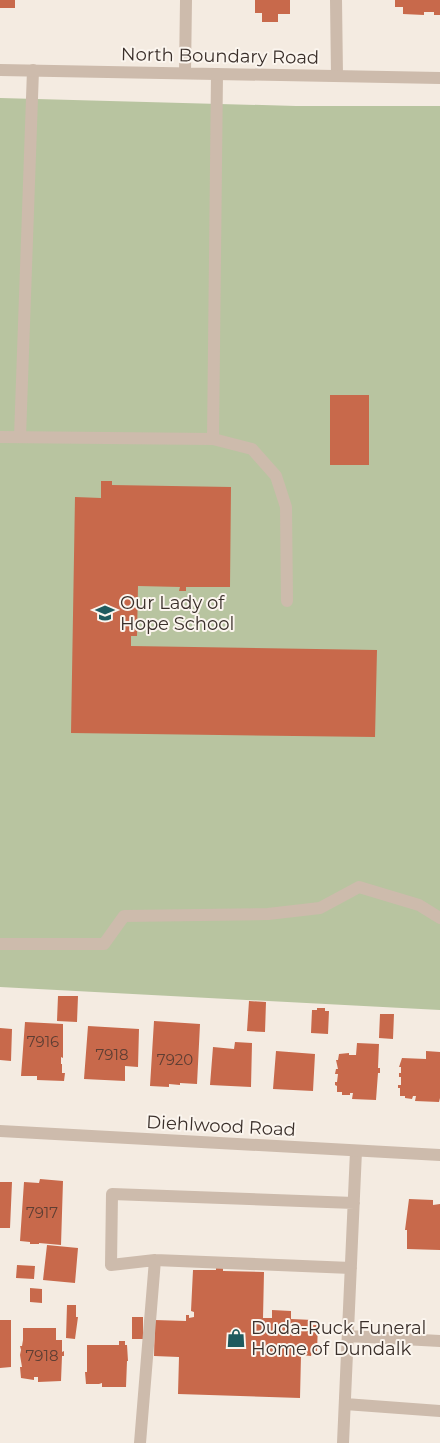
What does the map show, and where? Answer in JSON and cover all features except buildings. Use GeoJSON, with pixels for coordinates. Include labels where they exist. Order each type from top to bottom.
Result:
{"type":"FeatureCollection","features":[{"type":"Feature","properties":{"kind":"street"},"geometry":{"type":"LineString","coordinates":[[185,73],[186,0]]}},
{"type":"Feature","properties":{"kind":"street"},"geometry":{"type":"LineString","coordinates":[[336,0],[337,75]]}},
{"type":"Feature","properties":{"kind":"street","name":"North Boundary Road"},"geometry":{"type":"LineString","coordinates":[[0,70],[440,78]]}},
{"type":"Feature","properties":{"kind":"street"},"geometry":{"type":"LineString","coordinates":[[20,437],[33,70]]}},
{"type":"Feature","properties":{"kind":"street"},"geometry":{"type":"LineString","coordinates":[[213,439],[217,74]]}},
{"type":"Feature","properties":{"kind":"street"},"geometry":{"type":"LineString","coordinates":[[0,437],[213,439],[252,449],[276,476],[286,507],[286,601]]}},
{"type":"Feature","properties":{"kind":"street"},"geometry":{"type":"LineString","coordinates":[[0,944],[104,944],[124,916],[268,914],[320,908],[359,887],[419,905],[440,918]]}},
{"type":"Feature","properties":{"kind":"street","name":"Diehlwood Road"},"geometry":{"type":"LineString","coordinates":[[0,1131],[440,1156]]}},
{"type":"Feature","properties":{"kind":"street"},"geometry":{"type":"LineString","coordinates":[[344,1443],[356,1151]]}},
{"type":"Feature","properties":{"kind":"street"},"geometry":{"type":"LineString","coordinates":[[351,1268],[155,1260],[111,1265],[112,1194],[354,1203]]}},
{"type":"Feature","properties":{"kind":"street"},"geometry":{"type":"LineString","coordinates":[[140,1443],[155,1260]]}},
{"type":"Feature","properties":{"kind":"street"},"geometry":{"type":"LineString","coordinates":[[348,1336],[440,1341]]}},
{"type":"Feature","properties":{"kind":"street"},"geometry":{"type":"LineString","coordinates":[[345,1404],[440,1411]]}},
{"type":"Feature","properties":{"kind":"green space"},"geometry":{"type":"Polygon","coordinates":[[[0,98],[296,106],[440,106],[440,1010],[0,987],[0,98]]]}},
{"type":"Feature","properties":{"kind":"place","name":"Our Lady of Hope School"},"geometry":{"type":"Point","coordinates":[105,613]}},
{"type":"Feature","properties":{"kind":"place","name":"Duda-Ruck Funeral Home of Dundalk"},"geometry":{"type":"Point","coordinates":[236,1338]}}]}
